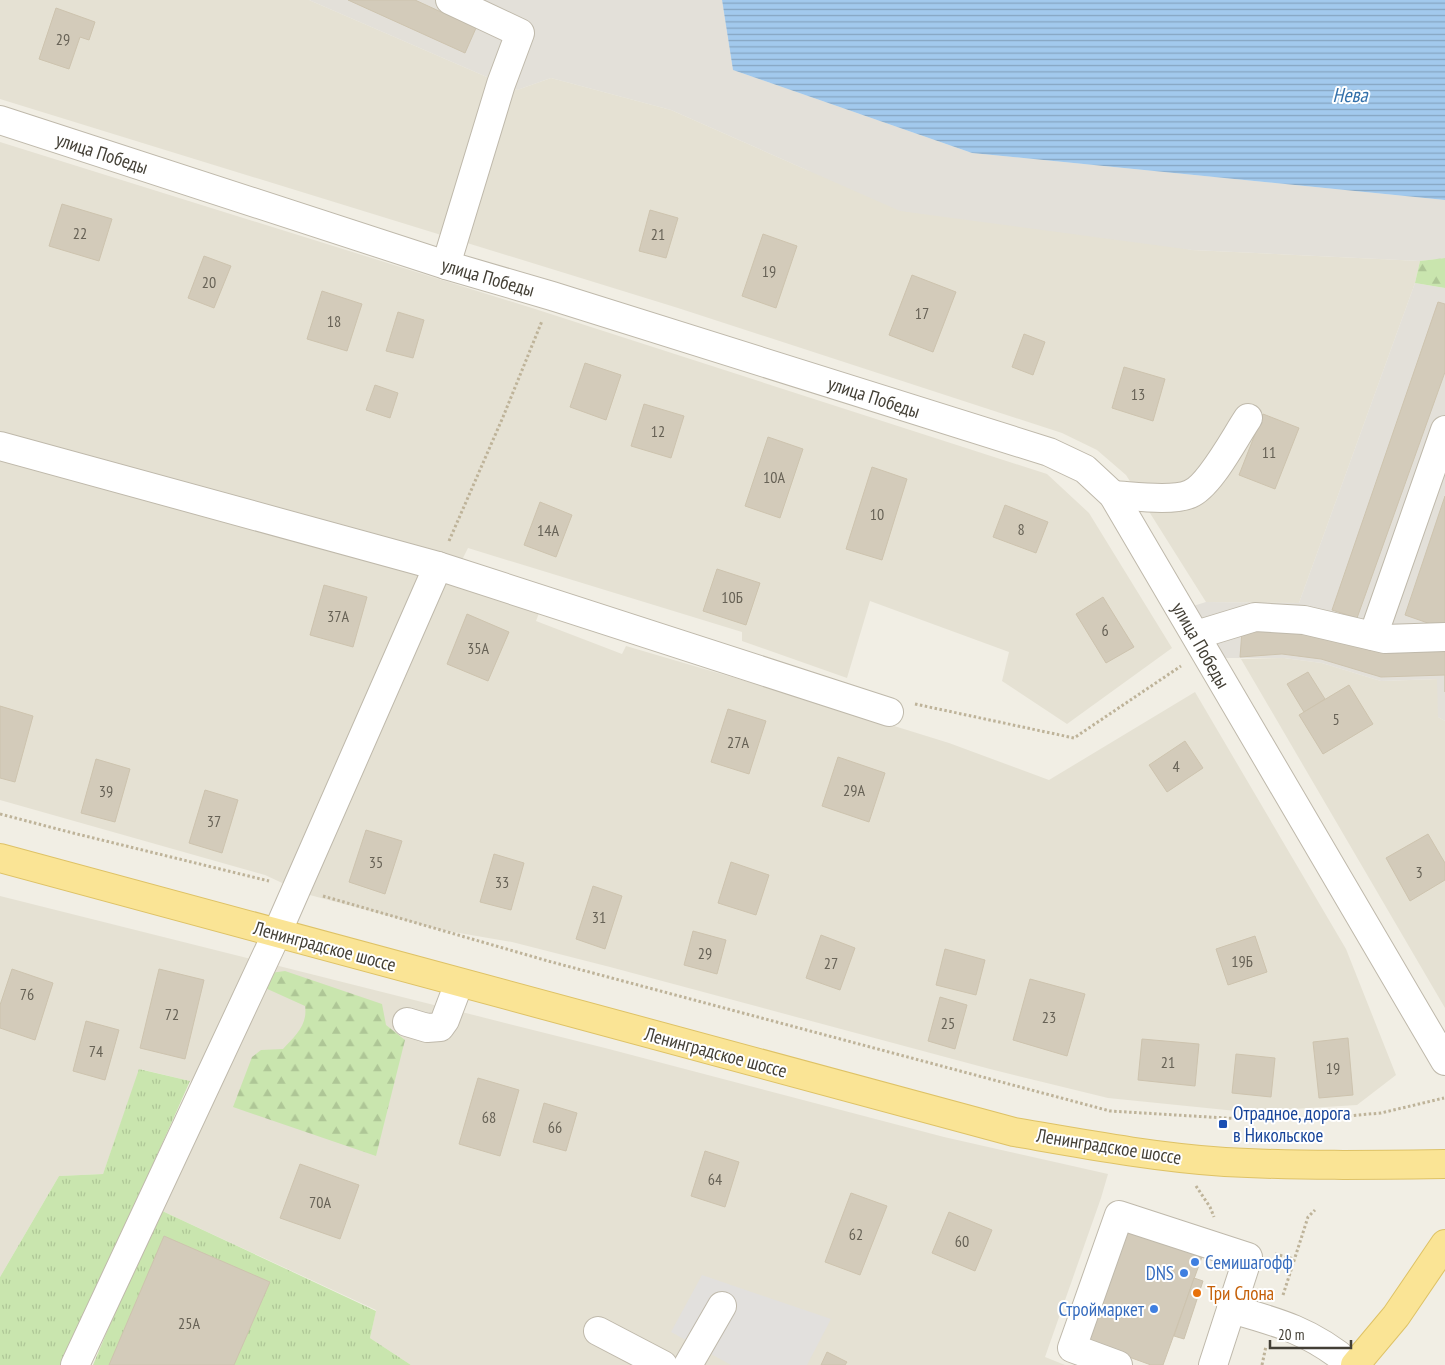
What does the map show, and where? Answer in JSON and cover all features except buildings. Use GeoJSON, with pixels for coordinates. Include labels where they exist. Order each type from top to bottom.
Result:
{"type":"FeatureCollection","features":[{"type":"Feature","properties":{"kind":"main road","name":"Ленинградское шоссе"},"geometry":{"type":"LineString","coordinates":[[0,858],[1014,1132],[1128,1152],[1224,1162],[1324,1166],[1445,1164]]}},
{"type":"Feature","properties":{"kind":"main road"},"geometry":{"type":"LineString","coordinates":[[1355,1365],[1396,1316],[1445,1244]]}},
{"type":"Feature","properties":{"kind":"street"},"geometry":{"type":"LineString","coordinates":[[446,265],[501,84],[520,33],[450,0]]}},
{"type":"Feature","properties":{"kind":"street","name":"улица Победы"},"geometry":{"type":"LineString","coordinates":[[0,120],[446,265],[552,296],[1049,452],[1085,468],[1113,495],[1445,1061]]}},
{"type":"Feature","properties":{"kind":"street"},"geometry":{"type":"LineString","coordinates":[[1113,495],[1174,498],[1190,494],[1205,484],[1248,418]]}},
{"type":"Feature","properties":{"kind":"street"},"geometry":{"type":"LineString","coordinates":[[1373,636],[1445,430]]}},
{"type":"Feature","properties":{"kind":"street"},"geometry":{"type":"LineString","coordinates":[[0,446],[438,566],[889,712]]}},
{"type":"Feature","properties":{"kind":"street"},"geometry":{"type":"LineString","coordinates":[[75,1365],[277,933],[438,566]]}},
{"type":"Feature","properties":{"kind":"street"},"geometry":{"type":"LineString","coordinates":[[1200,642],[1255,617],[1304,620],[1385,639],[1445,637]]}},
{"type":"Feature","properties":{"kind":"street"},"geometry":{"type":"LineString","coordinates":[[407,1022],[427,1028],[440,1027],[445,1020],[459,983]]}},
{"type":"Feature","properties":{"kind":"street"},"geometry":{"type":"LineString","coordinates":[[1118,1365],[1072,1348],[1120,1215],[1248,1256],[1213,1365]]}},
{"type":"Feature","properties":{"kind":"street"},"geometry":{"type":"LineString","coordinates":[[688,1365],[722,1306]]}},
{"type":"Feature","properties":{"kind":"street"},"geometry":{"type":"LineString","coordinates":[[1231,1309],[1274,1321],[1314,1338],[1351,1365]]}},
{"type":"Feature","properties":{"kind":"street"},"geometry":{"type":"LineString","coordinates":[[598,1330],[663,1365]]}},
{"type":"Feature","properties":{"kind":"path"},"geometry":{"type":"LineString","coordinates":[[438,566],[503,417],[552,296]]}},
{"type":"Feature","properties":{"kind":"path"},"geometry":{"type":"LineString","coordinates":[[889,712],[912,703],[1074,738],[1200,642]]}},
{"type":"Feature","properties":{"kind":"path"},"geometry":{"type":"LineString","coordinates":[[0,814],[296,888],[548,960],[1110,1111],[1242,1119],[1336,1117],[1381,1113],[1444,1098]]}},
{"type":"Feature","properties":{"kind":"path"},"geometry":{"type":"LineString","coordinates":[[1176,1157],[1210,1207],[1216,1223],[1236,1253]]}},
{"type":"Feature","properties":{"kind":"path"},"geometry":{"type":"LineString","coordinates":[[1262,1365],[1274,1321],[1308,1217],[1315,1210]]}},
{"type":"Feature","properties":{"kind":"shaded area"},"geometry":{"type":"Polygon","coordinates":[[[0,0],[309,0],[517,90],[551,78],[671,110],[807,170],[1192,250],[1420,261],[1415,283],[1299,603],[1206,602],[1126,475],[1097,450],[1062,433],[678,308],[0,99],[0,0]]]}},
{"type":"Feature","properties":{"kind":"shaded area"},"geometry":{"type":"Polygon","coordinates":[[[309,0],[722,0],[733,70],[972,153],[1445,200],[1445,258],[1420,261],[1192,250],[900,211],[671,110],[551,78],[517,90],[309,0]]]}},
{"type":"Feature","properties":{"kind":"shaded area"},"geometry":{"type":"Polygon","coordinates":[[[0,142],[532,308],[1047,474],[1089,513],[1172,648],[1067,724],[1002,681],[1009,652],[870,601],[847,678],[742,641],[742,632],[468,548],[450,584],[539,613],[536,621],[622,654],[626,646],[820,703],[949,743],[1049,780],[1195,692],[1346,949],[1396,1075],[1357,1105],[1246,1112],[1108,1098],[990,1069],[512,942],[442,930],[306,894],[265,875],[0,800],[0,142]]]}},
{"type":"Feature","properties":{"kind":"shaded area"},"geometry":{"type":"Polygon","coordinates":[[[1415,283],[1445,288],[1445,721],[1438,717],[1437,679],[1381,681],[1322,663],[1284,658],[1221,658],[1190,607],[1206,602],[1299,603],[1415,283]]]}},
{"type":"Feature","properties":{"kind":"shaded area"},"geometry":{"type":"Polygon","coordinates":[[[1284,658],[1322,663],[1381,681],[1438,679],[1438,717],[1445,721],[1445,1008],[1241,659],[1284,658]]]}},
{"type":"Feature","properties":{"kind":"shaded area"},"geometry":{"type":"Polygon","coordinates":[[[0,896],[605,1048],[944,1137],[1108,1174],[1045,1357],[1065,1365],[411,1365],[370,1338],[376,1310],[158,1209],[214,1090],[190,1081],[140,1069],[103,1174],[59,1176],[0,1277],[0,896]]]}},
{"type":"Feature","properties":{"kind":"shaded area"},"geometry":{"type":"Polygon","coordinates":[[[702,1275],[831,1319],[807,1365],[731,1365],[671,1332],[702,1275]]]}},
{"type":"Feature","properties":{"kind":"green space"},"geometry":{"type":"Polygon","coordinates":[[[1445,258],[1445,288],[1415,283],[1420,261],[1445,258]]]}},
{"type":"Feature","properties":{"kind":"green space"},"geometry":{"type":"Polygon","coordinates":[[[285,971],[382,1004],[386,1025],[405,1040],[376,1156],[233,1107],[252,1057],[261,1050],[283,1049],[303,1025],[305,1006],[263,987],[270,973],[285,971]]]}},
{"type":"Feature","properties":{"kind":"green space"},"geometry":{"type":"Polygon","coordinates":[[[139,1069],[190,1081],[64,1365],[0,1365],[0,1277],[59,1176],[103,1174],[139,1069]]]}},
{"type":"Feature","properties":{"kind":"green space"},"geometry":{"type":"Polygon","coordinates":[[[158,1209],[376,1311],[370,1338],[411,1365],[93,1365],[158,1209]]]}},
{"type":"Feature","properties":{"kind":"water","name":"Нева"},"geometry":{"type":"Polygon","coordinates":[[[722,0],[1445,0],[1445,200],[972,153],[733,70],[722,0]]]}},
{"type":"Feature","properties":{"kind":"place","name":"Отрадное, дорога в Никольское"},"geometry":{"type":"Point","coordinates":[1223,1124]}},
{"type":"Feature","properties":{"kind":"place","name":"Семишагофф"},"geometry":{"type":"Point","coordinates":[1195,1262]}},
{"type":"Feature","properties":{"kind":"place","name":"DNS"},"geometry":{"type":"Point","coordinates":[1184,1273]}},
{"type":"Feature","properties":{"kind":"place","name":"Три Слона"},"geometry":{"type":"Point","coordinates":[1197,1293]}},
{"type":"Feature","properties":{"kind":"place","name":"Строймаркет"},"geometry":{"type":"Point","coordinates":[1154,1309]}}]}
